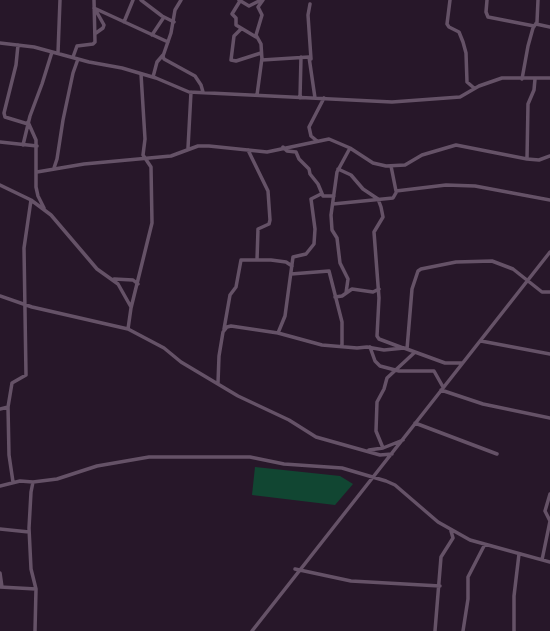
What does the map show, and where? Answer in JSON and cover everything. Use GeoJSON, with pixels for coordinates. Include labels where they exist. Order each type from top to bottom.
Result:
{"type":"FeatureCollection","features":[{"type":"Feature","properties":{"kind":"street"},"geometry":{"type":"LineString","coordinates":[[58,53],[60,0]]}},
{"type":"Feature","properties":{"kind":"street"},"geometry":{"type":"LineString","coordinates":[[73,57],[79,45],[94,44],[96,34],[94,0]]}},
{"type":"Feature","properties":{"kind":"street"},"geometry":{"type":"LineString","coordinates":[[124,22],[133,0]]}},
{"type":"Feature","properties":{"kind":"street"},"geometry":{"type":"LineString","coordinates":[[141,0],[164,17],[174,22]]}},
{"type":"Feature","properties":{"kind":"street"},"geometry":{"type":"LineString","coordinates":[[153,78],[157,62],[163,55],[168,42],[174,22],[175,10],[181,0]]}},
{"type":"Feature","properties":{"kind":"street"},"geometry":{"type":"LineString","coordinates":[[257,95],[262,58],[260,41],[236,25],[236,18],[232,14],[239,0],[249,6],[262,0]]}},
{"type":"Feature","properties":{"kind":"street"},"geometry":{"type":"LineString","coordinates":[[256,37],[258,24],[262,15],[258,7],[262,0]]}},
{"type":"Feature","properties":{"kind":"street"},"geometry":{"type":"LineString","coordinates":[[450,0],[447,24],[449,27],[459,32],[466,53],[467,82],[474,88]]}},
{"type":"Feature","properties":{"kind":"street"},"geometry":{"type":"LineString","coordinates":[[487,0],[486,12],[488,17],[550,27]]}},
{"type":"Feature","properties":{"kind":"street"},"geometry":{"type":"LineString","coordinates":[[522,79],[526,52],[535,25],[538,0]]}},
{"type":"Feature","properties":{"kind":"street"},"geometry":{"type":"LineString","coordinates":[[310,4],[308,15],[315,98]]}},
{"type":"Feature","properties":{"kind":"street"},"geometry":{"type":"LineString","coordinates":[[94,7],[168,42]]}},
{"type":"Feature","properties":{"kind":"street"},"geometry":{"type":"LineString","coordinates":[[94,7],[104,25],[103,28],[96,34]]}},
{"type":"Feature","properties":{"kind":"street"},"geometry":{"type":"LineString","coordinates":[[152,35],[164,17]]}},
{"type":"Feature","properties":{"kind":"street"},"geometry":{"type":"LineString","coordinates":[[241,29],[234,36],[230,60],[236,61],[262,53]]}},
{"type":"Feature","properties":{"kind":"street"},"geometry":{"type":"LineString","coordinates":[[0,43],[58,53],[78,59],[122,68],[191,92],[392,102],[425,101],[460,97],[474,88],[492,80],[507,78],[550,78]]}},
{"type":"Feature","properties":{"kind":"street"},"geometry":{"type":"LineString","coordinates":[[18,45],[16,65],[4,113],[5,117],[28,123]]}},
{"type":"Feature","properties":{"kind":"street"},"geometry":{"type":"LineString","coordinates":[[23,145],[28,123],[52,52]]}},
{"type":"Feature","properties":{"kind":"street"},"geometry":{"type":"LineString","coordinates":[[163,55],[164,59],[195,76],[200,82],[203,92]]}},
{"type":"Feature","properties":{"kind":"street"},"geometry":{"type":"LineString","coordinates":[[262,58],[265,61],[308,56],[311,63]]}},
{"type":"Feature","properties":{"kind":"street"},"geometry":{"type":"LineString","coordinates":[[300,98],[301,57]]}},
{"type":"Feature","properties":{"kind":"street"},"geometry":{"type":"LineString","coordinates":[[54,168],[57,162],[62,120],[73,73],[78,59]]}},
{"type":"Feature","properties":{"kind":"street"},"geometry":{"type":"LineString","coordinates":[[128,329],[131,308],[152,223],[151,167],[143,156],[145,139],[141,74]]}},
{"type":"Feature","properties":{"kind":"street"},"geometry":{"type":"LineString","coordinates":[[527,159],[528,106],[534,90],[535,79]]}},
{"type":"Feature","properties":{"kind":"street"},"geometry":{"type":"LineString","coordinates":[[188,148],[191,92]]}},
{"type":"Feature","properties":{"kind":"street"},"geometry":{"type":"LineString","coordinates":[[318,141],[311,136],[309,128],[324,98]]}},
{"type":"Feature","properties":{"kind":"street"},"geometry":{"type":"LineString","coordinates":[[28,123],[37,146],[38,196],[44,209]]}},
{"type":"Feature","properties":{"kind":"street"},"geometry":{"type":"LineString","coordinates":[[37,172],[54,168],[92,163],[171,156],[188,148],[209,146],[268,152],[283,147],[332,139],[350,148],[373,163],[391,166],[405,165],[422,155],[456,145],[527,159],[539,160],[550,156]]}},
{"type":"Feature","properties":{"kind":"street"},"geometry":{"type":"LineString","coordinates":[[0,142],[37,146]]}},
{"type":"Feature","properties":{"kind":"street"},"geometry":{"type":"LineString","coordinates":[[283,147],[287,151],[296,152],[298,158],[309,169],[310,175],[319,187],[321,194],[325,197],[334,196]]}},
{"type":"Feature","properties":{"kind":"street"},"geometry":{"type":"LineString","coordinates":[[346,293],[348,280],[340,263],[337,238],[332,230],[331,215],[338,169],[350,148]]}},
{"type":"Feature","properties":{"kind":"street"},"geometry":{"type":"LineString","coordinates":[[248,150],[268,191],[270,220],[268,224],[258,229],[256,260]]}},
{"type":"Feature","properties":{"kind":"street"},"geometry":{"type":"LineString","coordinates":[[391,166],[394,188],[397,191]]}},
{"type":"Feature","properties":{"kind":"street"},"geometry":{"type":"LineString","coordinates":[[338,169],[351,175],[363,189],[378,199],[383,217],[374,232],[379,289],[377,337],[414,353],[445,363],[462,363]]}},
{"type":"Feature","properties":{"kind":"street"},"geometry":{"type":"LineString","coordinates":[[0,186],[31,200],[44,209],[97,270],[113,279],[126,295],[131,308]]}},
{"type":"Feature","properties":{"kind":"street"},"geometry":{"type":"LineString","coordinates":[[397,191],[434,186],[475,186],[550,200]]}},
{"type":"Feature","properties":{"kind":"street"},"geometry":{"type":"LineString","coordinates":[[333,204],[393,198],[397,191]]}},
{"type":"Feature","properties":{"kind":"street"},"geometry":{"type":"LineString","coordinates":[[278,333],[285,316],[294,256],[304,255],[314,244],[315,229],[310,200],[314,196],[321,194]]}},
{"type":"Feature","properties":{"kind":"street"},"geometry":{"type":"LineString","coordinates":[[13,482],[9,456],[8,407],[12,383],[26,375],[24,248],[31,200]]}},
{"type":"Feature","properties":{"kind":"street"},"geometry":{"type":"LineString","coordinates":[[252,631],[550,252]]}},
{"type":"Feature","properties":{"kind":"street"},"geometry":{"type":"LineString","coordinates":[[218,383],[219,356],[230,295],[236,286],[241,261],[256,260],[286,262],[292,266]]}},
{"type":"Feature","properties":{"kind":"street"},"geometry":{"type":"LineString","coordinates":[[406,349],[412,289],[420,269],[448,262],[471,263],[485,260],[507,266],[542,292],[550,292]]}},
{"type":"Feature","properties":{"kind":"street"},"geometry":{"type":"LineString","coordinates":[[291,274],[328,271],[342,322],[342,346]]}},
{"type":"Feature","properties":{"kind":"street"},"geometry":{"type":"LineString","coordinates":[[113,279],[133,280],[138,284]]}},
{"type":"Feature","properties":{"kind":"street"},"geometry":{"type":"LineString","coordinates":[[335,297],[352,289],[375,292],[379,289]]}},
{"type":"Feature","properties":{"kind":"street"},"geometry":{"type":"LineString","coordinates":[[0,296],[26,305],[128,329],[160,345],[181,362],[238,396],[289,420],[316,437],[380,454],[392,454]]}},
{"type":"Feature","properties":{"kind":"street"},"geometry":{"type":"LineString","coordinates":[[224,330],[231,326],[236,326],[278,333],[322,345],[370,347],[384,350],[406,349]]}},
{"type":"Feature","properties":{"kind":"street"},"geometry":{"type":"LineString","coordinates":[[481,341],[550,354]]}},
{"type":"Feature","properties":{"kind":"street"},"geometry":{"type":"LineString","coordinates":[[370,347],[377,364],[396,370],[434,371],[442,388],[483,404],[550,418]]}},
{"type":"Feature","properties":{"kind":"street"},"geometry":{"type":"LineString","coordinates":[[383,448],[376,431],[376,406],[384,389],[387,378],[414,353]]}},
{"type":"Feature","properties":{"kind":"street"},"geometry":{"type":"LineString","coordinates":[[0,409],[8,407]]}},
{"type":"Feature","properties":{"kind":"street"},"geometry":{"type":"LineString","coordinates":[[415,423],[497,454]]}},
{"type":"Feature","properties":{"kind":"street"},"geometry":{"type":"LineString","coordinates":[[367,450],[383,448],[404,439]]}},
{"type":"Feature","properties":{"kind":"street"},"geometry":{"type":"LineString","coordinates":[[0,486],[20,480],[33,482],[71,476],[104,465],[149,457],[180,456],[259,458],[284,464],[342,468],[395,485],[418,506],[451,531],[470,540],[550,562]]}},
{"type":"Feature","properties":{"kind":"street"},"geometry":{"type":"LineString","coordinates":[[33,482],[29,532],[31,569],[36,589],[35,631]]}},
{"type":"Feature","properties":{"kind":"street"},"geometry":{"type":"LineString","coordinates":[[542,560],[550,521],[544,511],[550,494]]}},
{"type":"Feature","properties":{"kind":"street"},"geometry":{"type":"LineString","coordinates":[[0,529],[29,532]]}},
{"type":"Feature","properties":{"kind":"street"},"geometry":{"type":"LineString","coordinates":[[435,631],[440,586],[441,557],[453,538],[451,531]]}},
{"type":"Feature","properties":{"kind":"street"},"geometry":{"type":"LineString","coordinates":[[463,631],[468,599],[468,577],[485,544]]}},
{"type":"Feature","properties":{"kind":"street"},"geometry":{"type":"LineString","coordinates":[[514,631],[514,596],[519,554]]}},
{"type":"Feature","properties":{"kind":"street"},"geometry":{"type":"LineString","coordinates":[[295,569],[351,581],[440,586]]}},
{"type":"Feature","properties":{"kind":"street"},"geometry":{"type":"LineString","coordinates":[[0,573],[1,587],[36,589]]}},
{"type":"Feature","properties":{"kind":"green space"},"geometry":{"type":"Polygon","coordinates":[[[255,467],[340,476],[353,484],[335,505],[252,495],[255,467]]]}}]}
